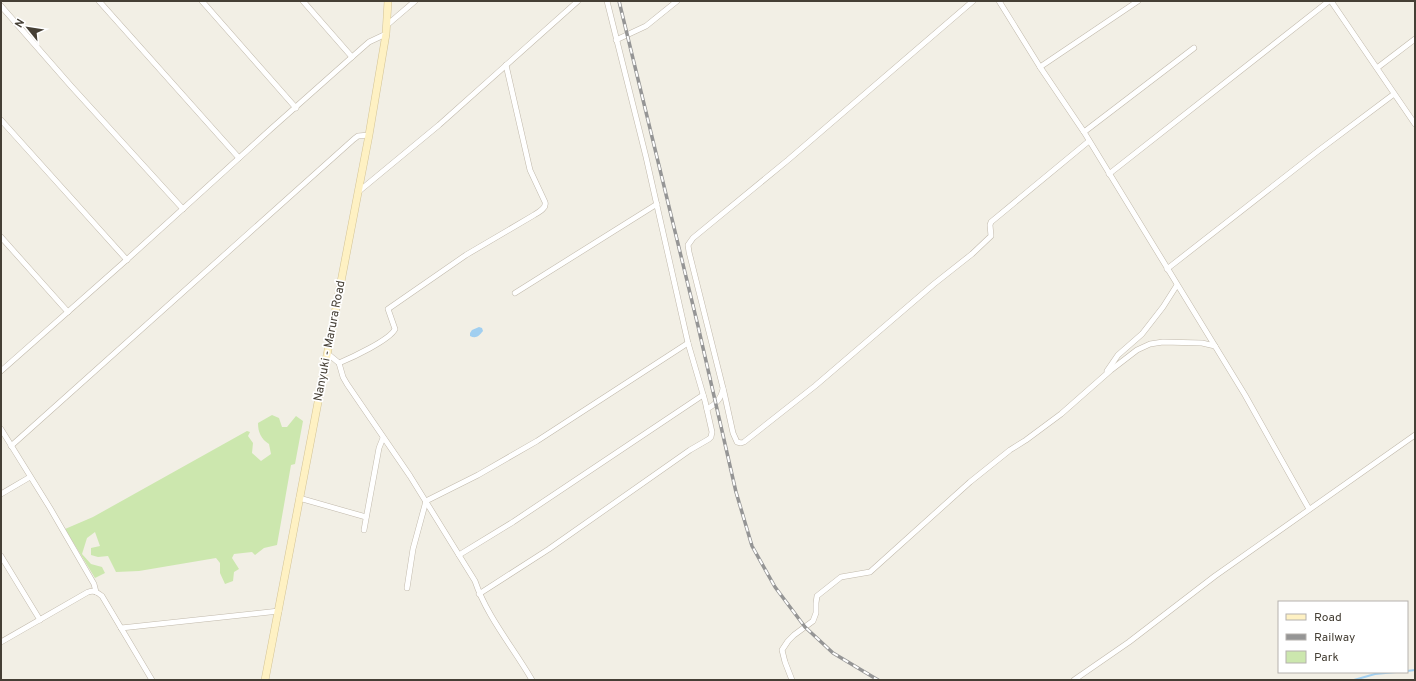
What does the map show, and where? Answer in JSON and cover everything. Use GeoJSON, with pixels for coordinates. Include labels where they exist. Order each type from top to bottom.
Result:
{"type":"FeatureCollection","features":[{"type":"Feature","properties":{"kind":"street"},"geometry":{"type":"LineString","coordinates":[[99,1],[239,158]]}},
{"type":"Feature","properties":{"kind":"street"},"geometry":{"type":"LineString","coordinates":[[202,1],[296,108]]}},
{"type":"Feature","properties":{"kind":"street"},"geometry":{"type":"LineString","coordinates":[[303,1],[352,57]]}},
{"type":"Feature","properties":{"kind":"street","name":"Nanyuki - Marura Road"},"geometry":{"type":"LineString","coordinates":[[265,680],[369,134],[386,34],[388,1]]}},
{"type":"Feature","properties":{"kind":"street"},"geometry":{"type":"LineString","coordinates":[[387,25],[415,1]]}},
{"type":"Feature","properties":{"kind":"street"},"geometry":{"type":"LineString","coordinates":[[358,192],[439,125],[578,1]]}},
{"type":"Feature","properties":{"kind":"street"},"geometry":{"type":"LineString","coordinates":[[479,594],[519,569],[690,450],[709,439],[712,432],[688,343],[657,204],[607,1]]}},
{"type":"Feature","properties":{"kind":"street"},"geometry":{"type":"LineString","coordinates":[[616,40],[646,26],[677,1]]}},
{"type":"Feature","properties":{"kind":"street"},"geometry":{"type":"LineString","coordinates":[[973,1],[688,244],[723,387],[734,439],[741,444],[815,386],[934,284],[972,254],[991,236],[991,222],[1089,141]]}},
{"type":"Feature","properties":{"kind":"street"},"geometry":{"type":"LineString","coordinates":[[999,1],[1040,67],[1084,132],[1245,395],[1309,509]]}},
{"type":"Feature","properties":{"kind":"street"},"geometry":{"type":"LineString","coordinates":[[1040,67],[1138,1]]}},
{"type":"Feature","properties":{"kind":"street"},"geometry":{"type":"LineString","coordinates":[[1109,174],[1330,1],[1415,124]]}},
{"type":"Feature","properties":{"kind":"street"},"geometry":{"type":"LineString","coordinates":[[1,6],[71,86],[183,209]]}},
{"type":"Feature","properties":{"kind":"street"},"geometry":{"type":"LineString","coordinates":[[1,371],[127,260],[369,42],[386,34]]}},
{"type":"Feature","properties":{"kind":"street"},"geometry":{"type":"LineString","coordinates":[[1377,68],[1415,38]]}},
{"type":"Feature","properties":{"kind":"street"},"geometry":{"type":"LineString","coordinates":[[1084,132],[1194,48]]}},
{"type":"Feature","properties":{"kind":"street"},"geometry":{"type":"LineString","coordinates":[[340,363],[391,334],[394,329],[388,309],[466,255],[534,215],[546,204],[535,182],[524,150],[506,65]]}},
{"type":"Feature","properties":{"kind":"street"},"geometry":{"type":"LineString","coordinates":[[1167,269],[1394,94]]}},
{"type":"Feature","properties":{"kind":"street"},"geometry":{"type":"LineString","coordinates":[[1,120],[127,260]]}},
{"type":"Feature","properties":{"kind":"street"},"geometry":{"type":"LineString","coordinates":[[11,446],[354,139],[358,136],[369,134]]}},
{"type":"Feature","properties":{"kind":"street"},"geometry":{"type":"LineString","coordinates":[[515,294],[657,204]]}},
{"type":"Feature","properties":{"kind":"street"},"geometry":{"type":"LineString","coordinates":[[1,237],[68,312]]}},
{"type":"Feature","properties":{"kind":"street"},"geometry":{"type":"LineString","coordinates":[[1103,377],[1118,355],[1142,334],[1163,307],[1177,285]]}},
{"type":"Feature","properties":{"kind":"street"},"geometry":{"type":"LineString","coordinates":[[792,680],[784,662],[782,650],[794,635],[813,621],[816,613],[817,596],[841,577],[870,572],[970,482],[1010,450],[1061,414],[1111,370],[1137,350],[1150,344],[1163,342],[1202,343],[1215,346]]}},
{"type":"Feature","properties":{"kind":"street"},"geometry":{"type":"LineString","coordinates":[[407,588],[413,549],[426,501],[478,475],[537,441],[688,343]]}},
{"type":"Feature","properties":{"kind":"street"},"geometry":{"type":"LineString","coordinates":[[328,354],[340,363],[343,377],[347,384],[426,501],[475,581],[479,594],[532,680]]}},
{"type":"Feature","properties":{"kind":"street"},"geometry":{"type":"LineString","coordinates":[[707,409],[716,403],[721,395],[723,387]]}},
{"type":"Feature","properties":{"kind":"street"},"geometry":{"type":"LineString","coordinates":[[459,555],[513,522],[703,395]]}},
{"type":"Feature","properties":{"kind":"street"},"geometry":{"type":"LineString","coordinates":[[1,429],[50,508],[94,584],[96,592]]}},
{"type":"Feature","properties":{"kind":"street"},"geometry":{"type":"LineString","coordinates":[[1074,680],[1130,642],[1215,576],[1415,435]]}},
{"type":"Feature","properties":{"kind":"street"},"geometry":{"type":"LineString","coordinates":[[364,530],[379,448],[383,438]]}},
{"type":"Feature","properties":{"kind":"street"},"geometry":{"type":"LineString","coordinates":[[1,494],[30,477]]}},
{"type":"Feature","properties":{"kind":"street"},"geometry":{"type":"LineString","coordinates":[[299,498],[366,517]]}},
{"type":"Feature","properties":{"kind":"street"},"geometry":{"type":"LineString","coordinates":[[1,556],[40,620]]}},
{"type":"Feature","properties":{"kind":"street"},"geometry":{"type":"LineString","coordinates":[[1,642],[88,592],[96,592],[102,596],[152,680]]}},
{"type":"Feature","properties":{"kind":"street"},"geometry":{"type":"LineString","coordinates":[[121,628],[279,611]]}},
{"type":"Feature","properties":{"kind":"green space"},"geometry":{"type":"Polygon","coordinates":[[[272,415],[279,418],[282,427],[287,427],[296,416],[303,421],[295,464],[291,465],[277,545],[264,548],[255,555],[252,552],[234,554],[232,558],[239,569],[234,572],[233,581],[225,584],[220,573],[220,563],[216,558],[139,571],[116,572],[108,556],[98,557],[91,555],[91,548],[100,546],[95,532],[87,538],[82,554],[91,564],[102,567],[105,573],[95,578],[65,529],[93,517],[247,431],[250,432],[248,436],[253,443],[252,453],[261,461],[271,454],[269,444],[260,435],[258,423],[272,415]]]}},
{"type":"Feature","properties":{"kind":"water"},"geometry":{"type":"Polygon","coordinates":[[[479,327],[482,328],[483,331],[476,337],[470,336],[472,330],[479,327]]]}},
{"type":"Feature","properties":{"kind":"waterway"},"geometry":{"type":"LineString","coordinates":[[1408,671],[1415,670]]}},
{"type":"Feature","properties":{"kind":"waterway"},"geometry":{"type":"LineString","coordinates":[[1354,680],[1375,674],[1386,673]]}},
{"type":"Feature","properties":{"kind":"railway"},"geometry":{"type":"LineString","coordinates":[[619,1],[698,326],[736,492],[752,546],[775,587],[805,627],[833,653],[878,680]]}}]}
